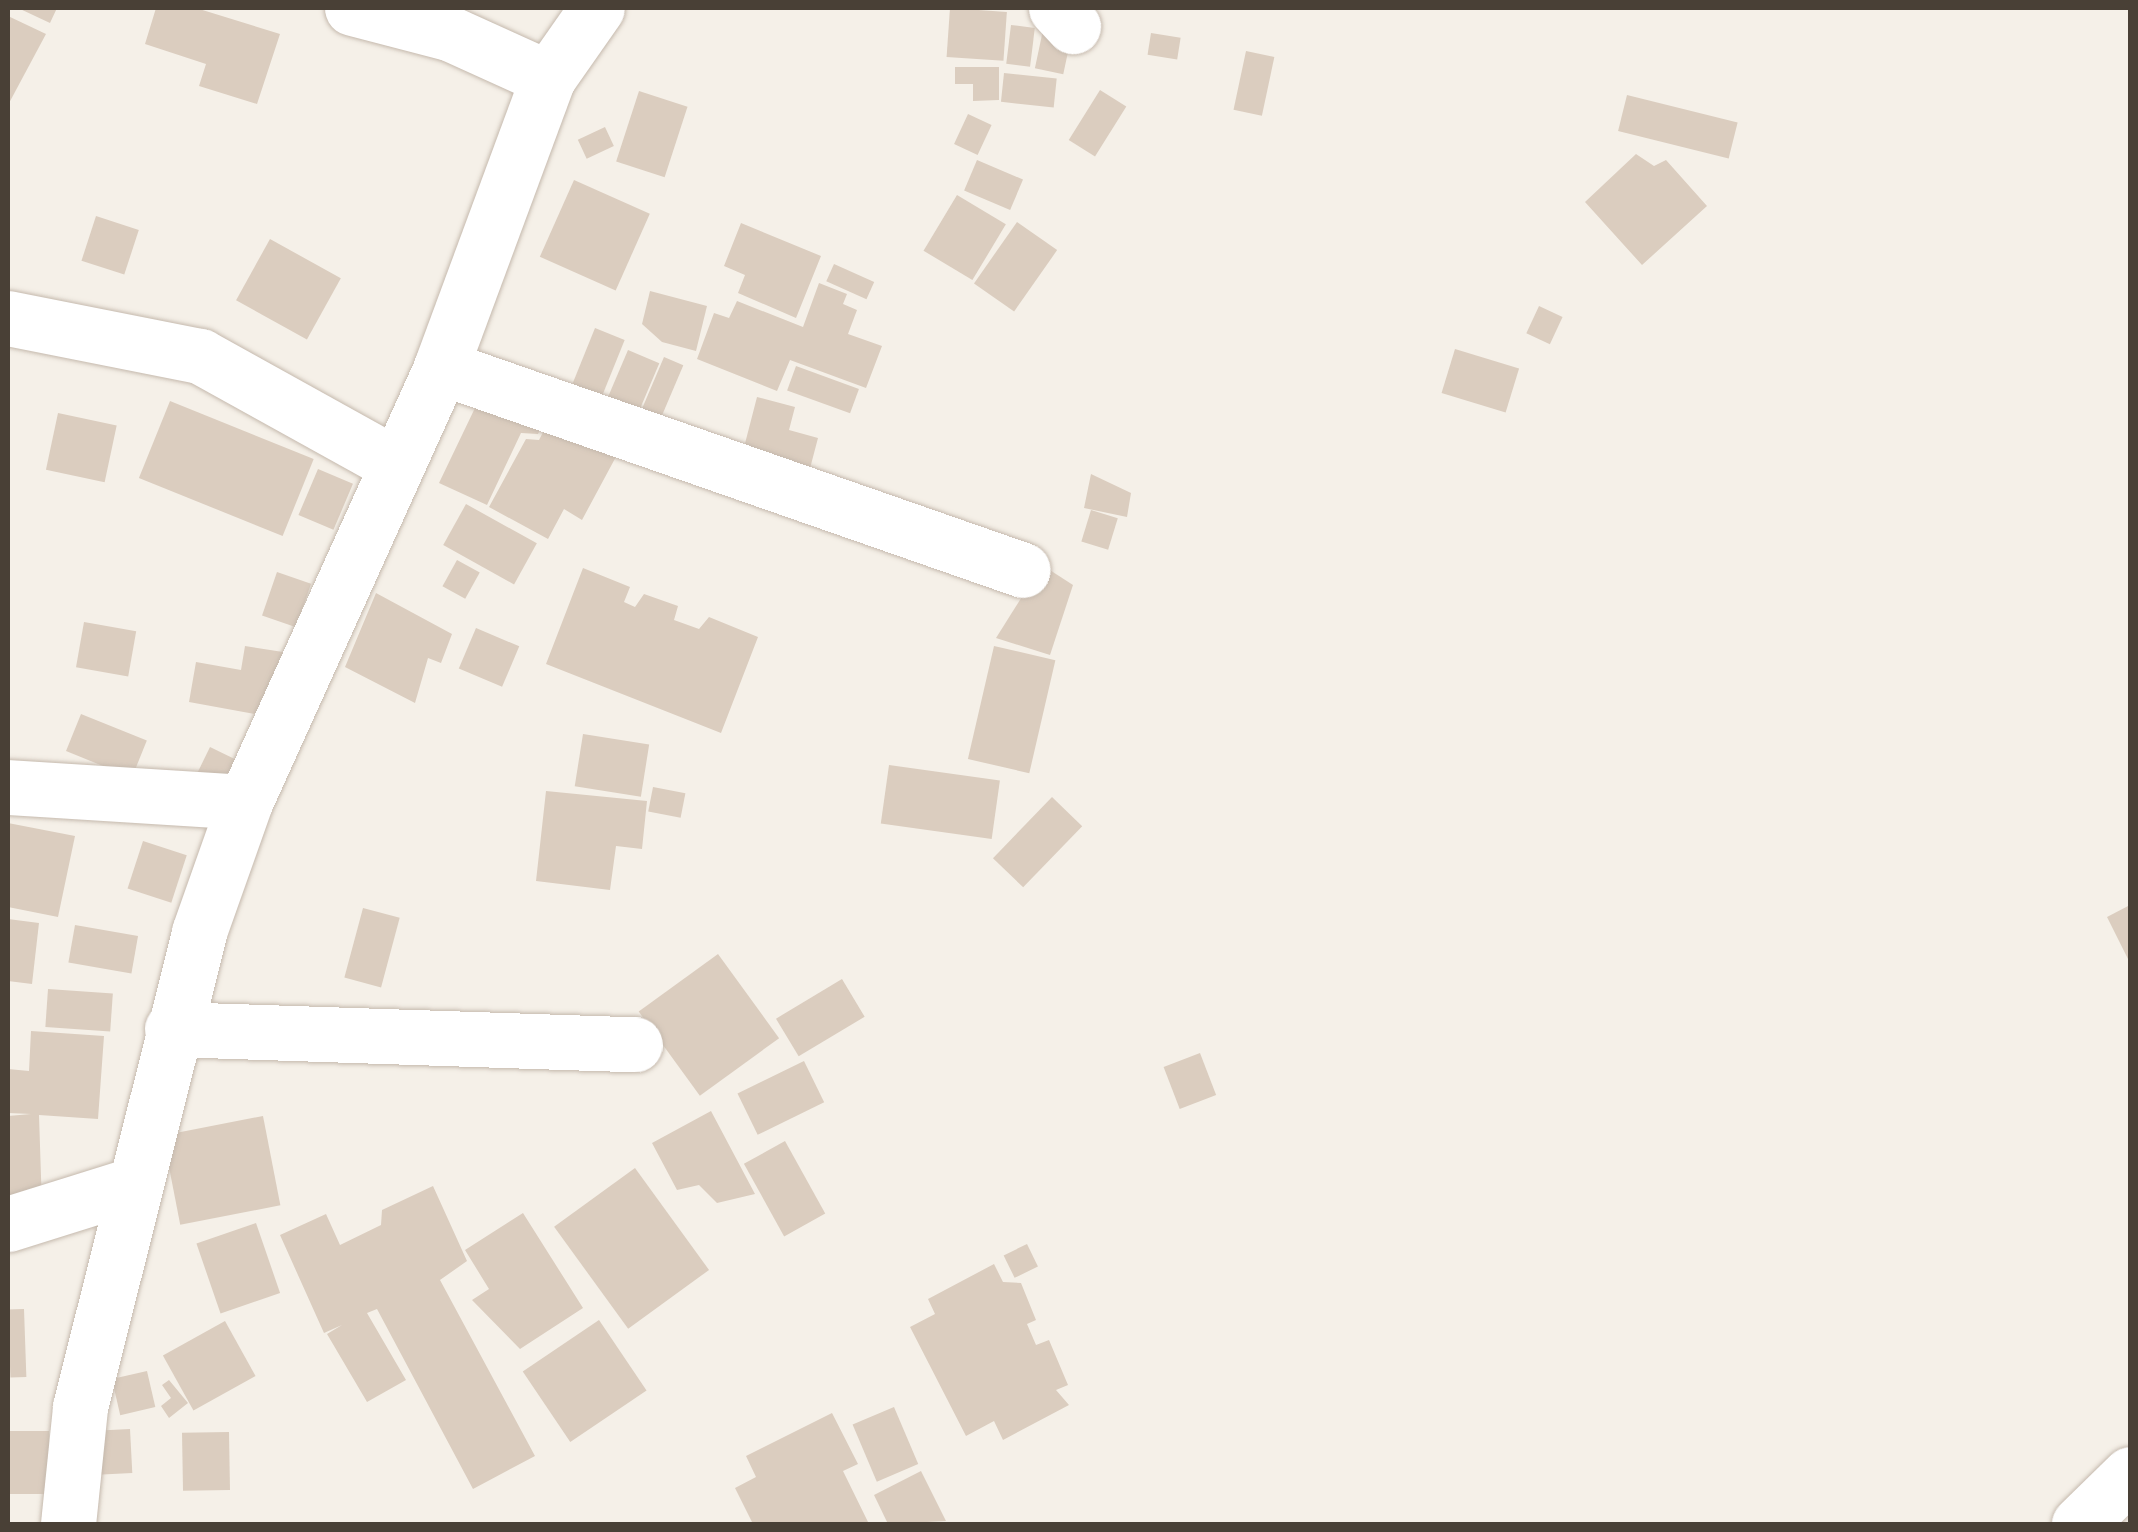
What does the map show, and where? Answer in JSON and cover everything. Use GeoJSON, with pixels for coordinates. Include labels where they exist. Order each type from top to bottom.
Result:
{"type":"FeatureCollection","features":[{"type":"Feature","properties":{"kind":"street"},"geometry":{"type":"LineString","coordinates":[[352,8],[449,33],[548,78]]}},
{"type":"Feature","properties":{"kind":"street"},"geometry":{"type":"LineString","coordinates":[[68,1524],[80,1407],[129,1186],[172,1029],[245,802],[393,463],[441,367],[548,78],[597,8]]}},
{"type":"Feature","properties":{"kind":"street"},"geometry":{"type":"LineString","coordinates":[[8,318],[200,356],[393,463]]}},
{"type":"Feature","properties":{"kind":"street"},"geometry":{"type":"LineString","coordinates":[[441,367],[1023,570]]}},
{"type":"Feature","properties":{"kind":"street"},"geometry":{"type":"LineString","coordinates":[[8,787],[245,802]]}},
{"type":"Feature","properties":{"kind":"street"},"geometry":{"type":"LineString","coordinates":[[172,1029],[634,1044]]}},
{"type":"Feature","properties":{"kind":"street"},"geometry":{"type":"LineString","coordinates":[[8,1224],[129,1186]]}},
{"type":"Feature","properties":{"kind":"street"},"geometry":{"type":"LineString","coordinates":[[2079,1524],[2130,1474]]}},
{"type":"Feature","properties":{"kind":"building"},"geometry":{"type":"Polygon","coordinates":[[[18,8],[57,8],[50,23],[18,8]]]}},
{"type":"Feature","properties":{"kind":"building"},"geometry":{"type":"Polygon","coordinates":[[[156,8],[196,8],[280,34],[257,104],[199,86],[206,64],[145,44],[156,8]]]}},
{"type":"Feature","properties":{"kind":"building"},"geometry":{"type":"Polygon","coordinates":[[[950,8],[1007,12],[1003,61],[947,57],[950,8]]]}},
{"type":"Feature","properties":{"kind":"building"},"geometry":{"type":"Polygon","coordinates":[[[8,16],[46,34],[8,105],[8,16]]]}},
{"type":"Feature","properties":{"kind":"building"},"geometry":{"type":"Polygon","coordinates":[[[1011,25],[1035,28],[1030,67],[1006,64],[1011,25]]]}},
{"type":"Feature","properties":{"kind":"building"},"geometry":{"type":"Polygon","coordinates":[[[1043,30],[1071,36],[1063,74],[1035,68],[1043,30]]]}},
{"type":"Feature","properties":{"kind":"building"},"geometry":{"type":"Polygon","coordinates":[[[1151,33],[1181,38],[1177,59],[1148,55],[1151,33]]]}},
{"type":"Feature","properties":{"kind":"building"},"geometry":{"type":"Polygon","coordinates":[[[1246,51],[1274,57],[1262,116],[1234,110],[1246,51]]]}},
{"type":"Feature","properties":{"kind":"building"},"geometry":{"type":"Polygon","coordinates":[[[955,67],[999,67],[999,100],[973,101],[973,84],[955,84],[955,67]]]}},
{"type":"Feature","properties":{"kind":"building"},"geometry":{"type":"Polygon","coordinates":[[[1004,73],[1057,79],[1054,107],[1001,102],[1004,73]]]}},
{"type":"Feature","properties":{"kind":"building"},"geometry":{"type":"Polygon","coordinates":[[[1100,90],[1126,106],[1095,156],[1069,140],[1100,90]]]}},
{"type":"Feature","properties":{"kind":"building"},"geometry":{"type":"Polygon","coordinates":[[[639,91],[688,107],[665,177],[616,161],[639,91]]]}},
{"type":"Feature","properties":{"kind":"building"},"geometry":{"type":"Polygon","coordinates":[[[1627,95],[1738,123],[1729,158],[1618,131],[1627,95]]]}},
{"type":"Feature","properties":{"kind":"building"},"geometry":{"type":"Polygon","coordinates":[[[968,114],[992,125],[978,155],[954,144],[968,114]]]}},
{"type":"Feature","properties":{"kind":"building"},"geometry":{"type":"Polygon","coordinates":[[[605,127],[614,146],[587,159],[578,140],[605,127]]]}},
{"type":"Feature","properties":{"kind":"building"},"geometry":{"type":"Polygon","coordinates":[[[1636,154],[1654,166],[1666,160],[1707,206],[1642,265],[1585,202],[1636,154]]]}},
{"type":"Feature","properties":{"kind":"building"},"geometry":{"type":"Polygon","coordinates":[[[977,160],[1023,180],[1010,210],[964,190],[977,160]]]}},
{"type":"Feature","properties":{"kind":"building"},"geometry":{"type":"Polygon","coordinates":[[[574,180],[650,214],[616,290],[540,257],[574,180]]]}},
{"type":"Feature","properties":{"kind":"building"},"geometry":{"type":"Polygon","coordinates":[[[957,195],[1006,224],[972,280],[924,251],[957,195]]]}},
{"type":"Feature","properties":{"kind":"building"},"geometry":{"type":"Polygon","coordinates":[[[96,216],[139,230],[124,275],[81,261],[96,216]]]}},
{"type":"Feature","properties":{"kind":"building"},"geometry":{"type":"Polygon","coordinates":[[[1017,222],[1057,250],[1014,312],[974,283],[1017,222]]]}},
{"type":"Feature","properties":{"kind":"building"},"geometry":{"type":"Polygon","coordinates":[[[741,223],[821,256],[796,318],[738,293],[745,275],[724,266],[741,223]]]}},
{"type":"Feature","properties":{"kind":"building"},"geometry":{"type":"Polygon","coordinates":[[[270,239],[341,278],[307,339],[236,300],[270,239]]]}},
{"type":"Feature","properties":{"kind":"building"},"geometry":{"type":"Polygon","coordinates":[[[834,264],[874,282],[866,299],[826,281],[834,264]]]}},
{"type":"Feature","properties":{"kind":"building"},"geometry":{"type":"Polygon","coordinates":[[[819,283],[847,294],[843,304],[857,310],[848,334],[882,346],[866,388],[790,360],[777,391],[697,359],[714,313],[729,318],[737,301],[803,327],[819,283]]]}},
{"type":"Feature","properties":{"kind":"building"},"geometry":{"type":"Polygon","coordinates":[[[650,291],[707,306],[696,351],[662,342],[642,324],[650,291]]]}},
{"type":"Feature","properties":{"kind":"building"},"geometry":{"type":"Polygon","coordinates":[[[1539,306],[1563,317],[1550,344],[1526,333],[1539,306]]]}},
{"type":"Feature","properties":{"kind":"building"},"geometry":{"type":"Polygon","coordinates":[[[595,328],[625,340],[601,398],[571,386],[595,328]]]}},
{"type":"Feature","properties":{"kind":"building"},"geometry":{"type":"Polygon","coordinates":[[[1455,349],[1519,369],[1506,413],[1442,393],[1455,349]]]}},
{"type":"Feature","properties":{"kind":"building"},"geometry":{"type":"Polygon","coordinates":[[[628,350],[659,363],[639,411],[608,398],[628,350]]]}},
{"type":"Feature","properties":{"kind":"building"},"geometry":{"type":"Polygon","coordinates":[[[664,357],[683,365],[660,420],[641,411],[664,357]]]}},
{"type":"Feature","properties":{"kind":"building"},"geometry":{"type":"Polygon","coordinates":[[[796,366],[859,389],[850,413],[787,390],[796,366]]]}},
{"type":"Feature","properties":{"kind":"building"},"geometry":{"type":"Polygon","coordinates":[[[486,385],[547,414],[538,434],[521,433],[487,505],[439,483],[486,385]]]}},
{"type":"Feature","properties":{"kind":"building"},"geometry":{"type":"Polygon","coordinates":[[[757,397],[795,407],[789,430],[818,438],[808,476],[741,459],[757,397]]]}},
{"type":"Feature","properties":{"kind":"building"},"geometry":{"type":"Polygon","coordinates":[[[170,401],[314,459],[283,536],[139,478],[170,401]]]}},
{"type":"Feature","properties":{"kind":"building"},"geometry":{"type":"Polygon","coordinates":[[[58,413],[117,425],[105,482],[46,470],[58,413]]]}},
{"type":"Feature","properties":{"kind":"building"},"geometry":{"type":"Polygon","coordinates":[[[551,417],[618,453],[582,520],[564,509],[548,539],[489,507],[526,439],[539,440],[551,417]]]}},
{"type":"Feature","properties":{"kind":"building"},"geometry":{"type":"Polygon","coordinates":[[[318,469],[353,484],[333,530],[298,515],[318,469]]]}},
{"type":"Feature","properties":{"kind":"building"},"geometry":{"type":"Polygon","coordinates":[[[1091,474],[1131,493],[1127,517],[1084,508],[1091,474]]]}},
{"type":"Feature","properties":{"kind":"building"},"geometry":{"type":"Polygon","coordinates":[[[466,504],[537,543],[514,584],[443,545],[466,504]]]}},
{"type":"Feature","properties":{"kind":"building"},"geometry":{"type":"Polygon","coordinates":[[[1091,510],[1118,518],[1108,550],[1081,542],[1091,510]]]}},
{"type":"Feature","properties":{"kind":"building"},"geometry":{"type":"Polygon","coordinates":[[[457,560],[480,573],[465,599],[442,586],[457,560]]]}},
{"type":"Feature","properties":{"kind":"building"},"geometry":{"type":"Polygon","coordinates":[[[1042,565],[1073,585],[1050,655],[996,638],[1042,565]]]}},
{"type":"Feature","properties":{"kind":"building"},"geometry":{"type":"Polygon","coordinates":[[[583,568],[630,587],[624,602],[635,607],[644,594],[678,606],[674,620],[699,629],[709,617],[758,637],[721,733],[546,664],[583,568]]]}},
{"type":"Feature","properties":{"kind":"building"},"geometry":{"type":"Polygon","coordinates":[[[277,572],[311,584],[296,627],[262,615],[277,572]]]}},
{"type":"Feature","properties":{"kind":"building"},"geometry":{"type":"Polygon","coordinates":[[[376,593],[452,634],[441,663],[428,658],[415,703],[345,667],[376,593]]]}},
{"type":"Feature","properties":{"kind":"building"},"geometry":{"type":"Polygon","coordinates":[[[84,622],[136,631],[128,677],[76,667],[84,622]]]}},
{"type":"Feature","properties":{"kind":"building"},"geometry":{"type":"Polygon","coordinates":[[[476,628],[519,646],[502,687],[459,669],[476,628]]]}},
{"type":"Feature","properties":{"kind":"building"},"geometry":{"type":"Polygon","coordinates":[[[245,646],[283,652],[271,717],[189,702],[196,662],[241,670],[245,646]]]}},
{"type":"Feature","properties":{"kind":"building"},"geometry":{"type":"Polygon","coordinates":[[[994,646],[1055,660],[1029,773],[968,759],[994,646]]]}},
{"type":"Feature","properties":{"kind":"building"},"geometry":{"type":"Polygon","coordinates":[[[81,714],[147,741],[132,778],[66,751],[81,714]]]}},
{"type":"Feature","properties":{"kind":"building"},"geometry":{"type":"Polygon","coordinates":[[[583,734],[649,744],[641,797],[575,786],[583,734]]]}},
{"type":"Feature","properties":{"kind":"building"},"geometry":{"type":"Polygon","coordinates":[[[210,747],[235,759],[221,788],[196,776],[210,747]]]}},
{"type":"Feature","properties":{"kind":"building"},"geometry":{"type":"Polygon","coordinates":[[[889,765],[1000,781],[992,839],[881,823],[889,765]]]}},
{"type":"Feature","properties":{"kind":"building"},"geometry":{"type":"Polygon","coordinates":[[[653,787],[685,793],[681,818],[648,812],[653,787]]]}},
{"type":"Feature","properties":{"kind":"building"},"geometry":{"type":"Polygon","coordinates":[[[546,791],[647,801],[642,849],[616,846],[610,890],[536,881],[546,791]]]}},
{"type":"Feature","properties":{"kind":"building"},"geometry":{"type":"Polygon","coordinates":[[[1052,797],[1082,826],[1023,887],[993,858],[1052,797]]]}},
{"type":"Feature","properties":{"kind":"building"},"geometry":{"type":"Polygon","coordinates":[[[8,823],[75,836],[58,917],[8,907],[8,823]]]}},
{"type":"Feature","properties":{"kind":"building"},"geometry":{"type":"Polygon","coordinates":[[[143,841],[187,855],[171,903],[128,889],[143,841]]]}},
{"type":"Feature","properties":{"kind":"building"},"geometry":{"type":"Polygon","coordinates":[[[2130,905],[2130,963],[2107,917],[2130,905]]]}},
{"type":"Feature","properties":{"kind":"building"},"geometry":{"type":"Polygon","coordinates":[[[363,908],[400,918],[381,987],[344,978],[363,908]]]}},
{"type":"Feature","properties":{"kind":"building"},"geometry":{"type":"Polygon","coordinates":[[[8,919],[39,923],[32,984],[8,981],[8,919]]]}},
{"type":"Feature","properties":{"kind":"building"},"geometry":{"type":"Polygon","coordinates":[[[75,925],[138,936],[131,974],[68,962],[75,925]]]}},
{"type":"Feature","properties":{"kind":"building"},"geometry":{"type":"Polygon","coordinates":[[[718,954],[779,1038],[700,1096],[639,1012],[718,954]]]}},
{"type":"Feature","properties":{"kind":"building"},"geometry":{"type":"Polygon","coordinates":[[[842,979],[865,1017],[799,1056],[776,1019],[842,979]]]}},
{"type":"Feature","properties":{"kind":"building"},"geometry":{"type":"Polygon","coordinates":[[[48,989],[113,994],[110,1031],[45,1027],[48,989]]]}},
{"type":"Feature","properties":{"kind":"building"},"geometry":{"type":"Polygon","coordinates":[[[31,1031],[104,1036],[98,1119],[39,1115],[42,1207],[8,1209],[8,1116],[31,1114],[8,1113],[8,1069],[29,1071],[31,1031]]]}},
{"type":"Feature","properties":{"kind":"building"},"geometry":{"type":"Polygon","coordinates":[[[1200,1053],[1216,1095],[1180,1109],[1164,1067],[1200,1053]]]}},
{"type":"Feature","properties":{"kind":"building"},"geometry":{"type":"Polygon","coordinates":[[[804,1061],[824,1102],[758,1135],[737,1093],[804,1061]]]}},
{"type":"Feature","properties":{"kind":"building"},"geometry":{"type":"Polygon","coordinates":[[[711,1111],[755,1194],[717,1203],[699,1185],[677,1190],[652,1143],[711,1111]]]}},
{"type":"Feature","properties":{"kind":"building"},"geometry":{"type":"Polygon","coordinates":[[[263,1116],[280,1205],[180,1225],[163,1135],[263,1116]]]}},
{"type":"Feature","properties":{"kind":"building"},"geometry":{"type":"Polygon","coordinates":[[[785,1141],[825,1214],[784,1236],[744,1164],[785,1141]]]}},
{"type":"Feature","properties":{"kind":"building"},"geometry":{"type":"Polygon","coordinates":[[[635,1168],[709,1270],[628,1329],[554,1227],[635,1168]]]}},
{"type":"Feature","properties":{"kind":"building"},"geometry":{"type":"Polygon","coordinates":[[[433,1186],[467,1261],[440,1280],[535,1456],[473,1489],[377,1309],[367,1313],[406,1380],[367,1402],[327,1334],[342,1325],[324,1333],[280,1235],[326,1214],[340,1245],[381,1225],[382,1210],[433,1186]]]}},
{"type":"Feature","properties":{"kind":"building"},"geometry":{"type":"Polygon","coordinates":[[[523,1213],[583,1308],[520,1349],[472,1300],[489,1289],[465,1250],[523,1213]]]}},
{"type":"Feature","properties":{"kind":"building"},"geometry":{"type":"Polygon","coordinates":[[[256,1223],[280,1293],[221,1313],[196,1244],[256,1223]]]}},
{"type":"Feature","properties":{"kind":"building"},"geometry":{"type":"Polygon","coordinates":[[[1027,1244],[1038,1266],[1015,1278],[1004,1255],[1027,1244]]]}},
{"type":"Feature","properties":{"kind":"building"},"geometry":{"type":"Polygon","coordinates":[[[994,1264],[1003,1282],[1021,1283],[1036,1320],[1027,1324],[1036,1345],[1049,1340],[1068,1385],[1056,1390],[1069,1405],[1003,1440],[994,1421],[966,1436],[910,1327],[935,1314],[928,1299],[994,1264]]]}},
{"type":"Feature","properties":{"kind":"building"},"geometry":{"type":"Polygon","coordinates":[[[24,1309],[26,1377],[10,1378],[8,1310],[24,1309]]]}},
{"type":"Feature","properties":{"kind":"building"},"geometry":{"type":"Polygon","coordinates":[[[599,1320],[647,1390],[570,1442],[523,1371],[599,1320]]]}},
{"type":"Feature","properties":{"kind":"building"},"geometry":{"type":"Polygon","coordinates":[[[225,1321],[256,1376],[193,1411],[163,1355],[225,1321]]]}},
{"type":"Feature","properties":{"kind":"building"},"geometry":{"type":"Polygon","coordinates":[[[147,1371],[155,1407],[120,1415],[112,1379],[147,1371]]]}},
{"type":"Feature","properties":{"kind":"building"},"geometry":{"type":"Polygon","coordinates":[[[169,1380],[188,1403],[169,1418],[161,1406],[171,1398],[162,1385],[169,1380]]]}},
{"type":"Feature","properties":{"kind":"building"},"geometry":{"type":"Polygon","coordinates":[[[894,1407],[918,1464],[877,1482],[853,1425],[894,1407]]]}},
{"type":"Feature","properties":{"kind":"building"},"geometry":{"type":"Polygon","coordinates":[[[832,1413],[858,1464],[843,1471],[869,1524],[753,1524],[735,1488],[756,1477],[746,1456],[832,1413]]]}},
{"type":"Feature","properties":{"kind":"building"},"geometry":{"type":"Polygon","coordinates":[[[130,1429],[132,1473],[82,1476],[80,1432],[130,1429]]]}},
{"type":"Feature","properties":{"kind":"building"},"geometry":{"type":"Polygon","coordinates":[[[8,1431],[49,1431],[49,1494],[8,1494],[8,1431]]]}},
{"type":"Feature","properties":{"kind":"building"},"geometry":{"type":"Polygon","coordinates":[[[229,1432],[230,1490],[183,1491],[182,1433],[229,1432]]]}},
{"type":"Feature","properties":{"kind":"building"},"geometry":{"type":"Polygon","coordinates":[[[921,1471],[946,1521],[888,1524],[874,1495],[921,1471]]]}}]}
